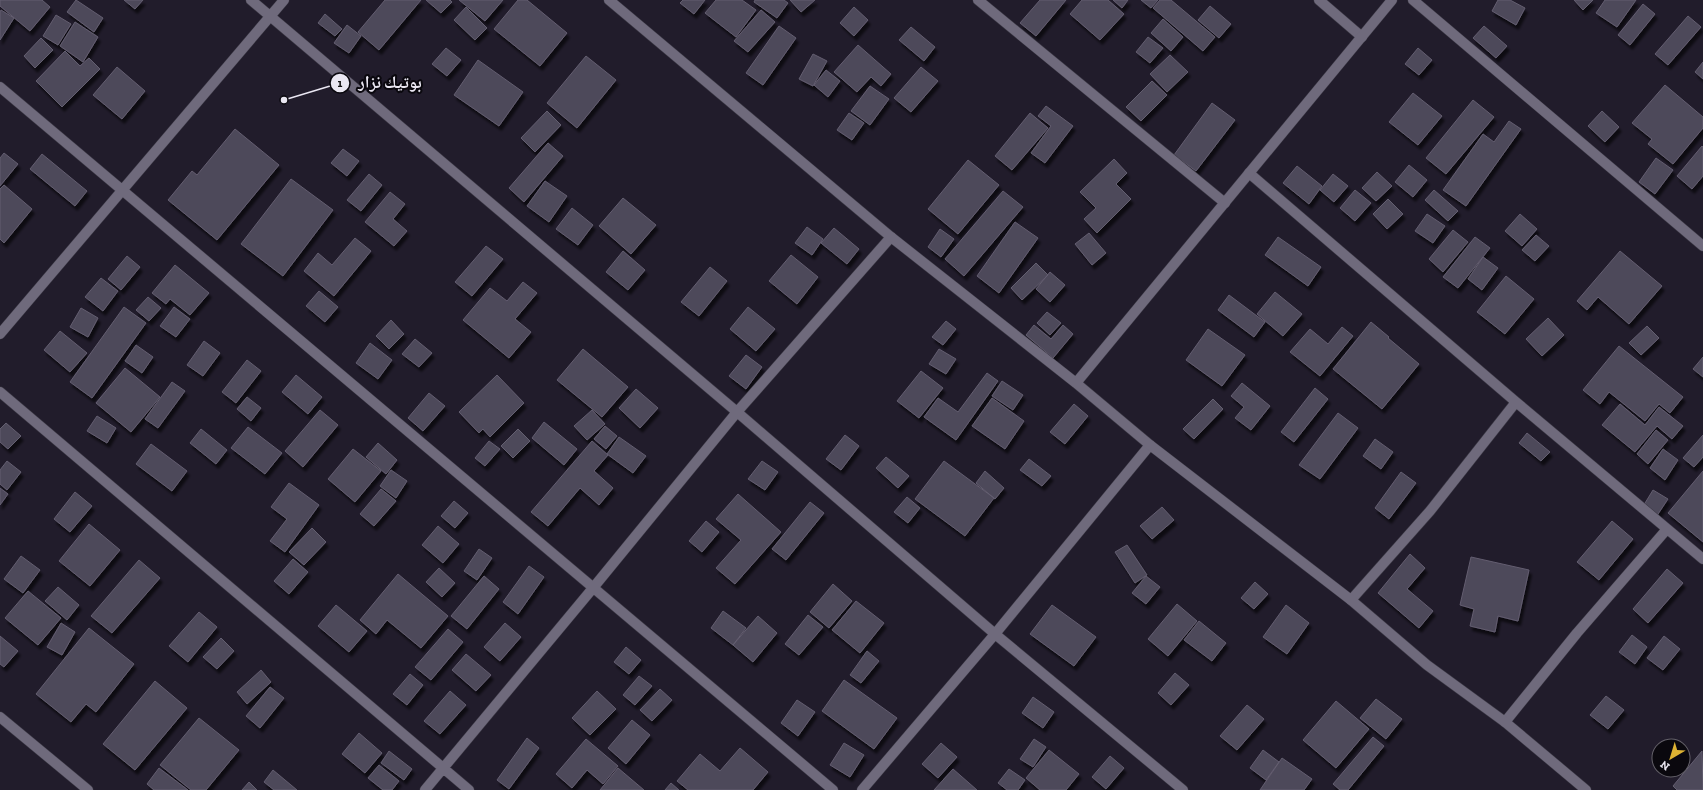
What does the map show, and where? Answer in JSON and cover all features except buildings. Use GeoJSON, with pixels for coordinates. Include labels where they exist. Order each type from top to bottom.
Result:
{"type":"FeatureCollection","features":[{"type":"Feature","properties":{"kind":"street"},"geometry":{"type":"LineString","coordinates":[[251,0],[737,412],[995,634],[1183,790]]}},
{"type":"Feature","properties":{"kind":"street"},"geometry":{"type":"LineString","coordinates":[[0,334],[284,0]]}},
{"type":"Feature","properties":{"kind":"street"},"geometry":{"type":"LineString","coordinates":[[609,0],[891,237],[1076,383],[1150,445],[1351,600],[1427,665],[1505,722],[1586,790]]}},
{"type":"Feature","properties":{"kind":"street"},"geometry":{"type":"LineString","coordinates":[[978,0],[1225,203]]}},
{"type":"Feature","properties":{"kind":"street"},"geometry":{"type":"LineString","coordinates":[[1319,0],[1362,36]]}},
{"type":"Feature","properties":{"kind":"street"},"geometry":{"type":"LineString","coordinates":[[1076,383],[1392,0]]}},
{"type":"Feature","properties":{"kind":"street"},"geometry":{"type":"LineString","coordinates":[[1413,0],[1703,246]]}},
{"type":"Feature","properties":{"kind":"street"},"geometry":{"type":"LineString","coordinates":[[0,87],[123,189],[833,790]]}},
{"type":"Feature","properties":{"kind":"street"},"geometry":{"type":"LineString","coordinates":[[1249,173],[1516,402],[1703,559]]}},
{"type":"Feature","properties":{"kind":"street"},"geometry":{"type":"LineString","coordinates":[[426,790],[594,588],[737,412],[891,237]]}},
{"type":"Feature","properties":{"kind":"street"},"geometry":{"type":"LineString","coordinates":[[0,392],[469,790]]}},
{"type":"Feature","properties":{"kind":"street"},"geometry":{"type":"LineString","coordinates":[[1351,600],[1430,511],[1516,402]]}},
{"type":"Feature","properties":{"kind":"street"},"geometry":{"type":"LineString","coordinates":[[862,790],[995,634],[1150,445]]}},
{"type":"Feature","properties":{"kind":"street"},"geometry":{"type":"LineString","coordinates":[[1505,722],[1577,633],[1666,529]]}},
{"type":"Feature","properties":{"kind":"street"},"geometry":{"type":"LineString","coordinates":[[0,717],[88,790]]}},
{"type":"Feature","properties":{"kind":"place","name":"بوتيك نزار"},"geometry":{"type":"Point","coordinates":[284,100]}}]}
